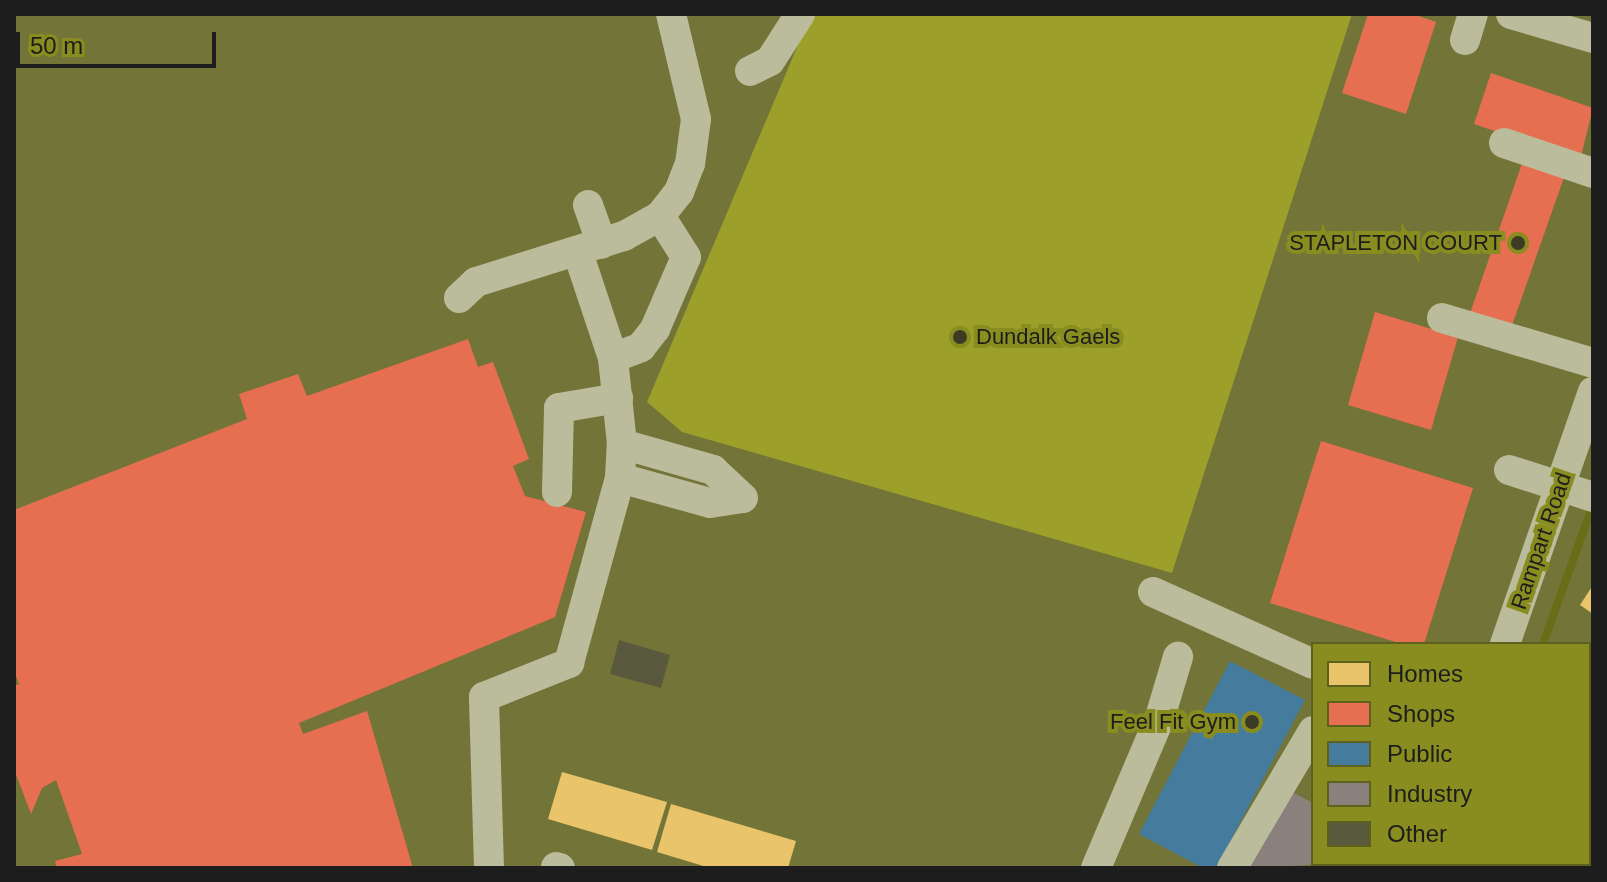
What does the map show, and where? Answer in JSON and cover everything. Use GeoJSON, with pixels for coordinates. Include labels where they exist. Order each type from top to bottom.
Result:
{"type":"FeatureCollection","features":[{"type":"Feature","properties":{"kind":"street"},"geometry":{"type":"LineString","coordinates":[[450,301],[476,282],[530,262],[580,252],[660,216],[679,192],[690,164],[696,119],[671,14]]}},
{"type":"Feature","properties":{"kind":"street"},"geometry":{"type":"LineString","coordinates":[[750,71],[770,61],[800,14]]}},
{"type":"Feature","properties":{"kind":"street"},"geometry":{"type":"LineString","coordinates":[[1511,14],[1549,19],[1593,38]]}},
{"type":"Feature","properties":{"kind":"street"},"geometry":{"type":"LineString","coordinates":[[1504,143],[1593,173]]}},
{"type":"Feature","properties":{"kind":"street"},"geometry":{"type":"LineString","coordinates":[[489,868],[484,697],[569,663],[620,478],[622,444],[613,358],[580,252],[588,205]]}},
{"type":"Feature","properties":{"kind":"street"},"geometry":{"type":"LineString","coordinates":[[613,358],[641,347],[655,329],[686,257],[660,216]]}},
{"type":"Feature","properties":{"kind":"street"},"geometry":{"type":"LineString","coordinates":[[1442,318],[1593,363]]}},
{"type":"Feature","properties":{"kind":"street","name":"Rampart Road"},"geometry":{"type":"LineString","coordinates":[[1506,642],[1579,492],[1593,392]]}},
{"type":"Feature","properties":{"kind":"street"},"geometry":{"type":"LineString","coordinates":[[557,492],[559,408],[618,398]]}},
{"type":"Feature","properties":{"kind":"street"},"geometry":{"type":"LineString","coordinates":[[620,478],[710,503],[743,498],[713,470],[622,444]]}},
{"type":"Feature","properties":{"kind":"street"},"geometry":{"type":"LineString","coordinates":[[1509,470],[1579,492]]}},
{"type":"Feature","properties":{"kind":"street"},"geometry":{"type":"LineString","coordinates":[[1153,592],[1311,663]]}},
{"type":"Feature","properties":{"kind":"street"},"geometry":{"type":"LineString","coordinates":[[1096,868],[1160,717],[1178,657]]}},
{"type":"Feature","properties":{"kind":"street"},"geometry":{"type":"LineString","coordinates":[[1232,868],[1311,734]]}},
{"type":"Feature","properties":{"kind":"shaded area","name":"Dundalk Gaels"},"geometry":{"type":"Polygon","coordinates":[[[811,14],[1352,14],[1172,573],[682,432],[647,402],[811,14]]]}},
{"type":"Feature","properties":{"kind":"building: Homes"},"geometry":{"type":"Polygon","coordinates":[[[1593,585],[1593,614],[1580,605],[1593,585]]]}},
{"type":"Feature","properties":{"kind":"building: Homes"},"geometry":{"type":"Polygon","coordinates":[[[562,772],[667,802],[652,850],[548,819],[562,772]]]}},
{"type":"Feature","properties":{"kind":"building: Homes"},"geometry":{"type":"Polygon","coordinates":[[[671,804],[796,841],[788,868],[710,868],[657,852],[671,804]]]}},
{"type":"Feature","properties":{"kind":"building: Shops"},"geometry":{"type":"Polygon","coordinates":[[[1368,14],[1413,14],[1436,22],[1406,114],[1342,93],[1368,14]]]}},
{"type":"Feature","properties":{"kind":"building: Shops"},"geometry":{"type":"Polygon","coordinates":[[[1491,73],[1593,108],[1580,160],[1474,124],[1491,73]]]}},
{"type":"Feature","properties":{"kind":"building: Shops","name":"STAPLETON COURT"},"geometry":{"type":"Polygon","coordinates":[[[1526,152],[1568,166],[1509,334],[1468,319],[1526,152]]]}},
{"type":"Feature","properties":{"kind":"building: Shops"},"geometry":{"type":"Polygon","coordinates":[[[1375,312],[1458,337],[1431,430],[1348,405],[1375,312]]]}},
{"type":"Feature","properties":{"kind":"building: Shops"},"geometry":{"type":"Polygon","coordinates":[[[468,339],[478,367],[493,362],[529,459],[513,466],[525,496],[586,512],[555,617],[299,723],[303,734],[367,711],[413,868],[57,868],[55,861],[82,854],[56,780],[42,788],[31,814],[14,769],[14,686],[19,684],[14,670],[14,510],[247,419],[239,394],[298,374],[307,396],[468,339]]]}},
{"type":"Feature","properties":{"kind":"building: Shops"},"geometry":{"type":"Polygon","coordinates":[[[1321,441],[1473,488],[1425,642],[1396,642],[1270,603],[1321,441]]]}},
{"type":"Feature","properties":{"kind":"building: Public"},"geometry":{"type":"Polygon","coordinates":[[[1230,661],[1305,700],[1216,868],[1203,868],[1139,834],[1230,661]]]}},
{"type":"Feature","properties":{"kind":"building: Industry"},"geometry":{"type":"Polygon","coordinates":[[[1288,790],[1311,802],[1311,865],[1248,868],[1288,790]]]}},
{"type":"Feature","properties":{"kind":"building: Other"},"geometry":{"type":"Polygon","coordinates":[[[619,640],[670,655],[661,688],[610,674],[619,640]]]}},
{"type":"Feature","properties":{"kind":"waterway"},"geometry":{"type":"LineString","coordinates":[[1544,642],[1593,504]]}},
{"type":"Feature","properties":{"kind":"place","name":"STAPLETON COURT"},"geometry":{"type":"Point","coordinates":[1518,243]}},
{"type":"Feature","properties":{"kind":"place","name":"Dundalk Gaels"},"geometry":{"type":"Point","coordinates":[960,337]}},
{"type":"Feature","properties":{"kind":"place","name":"Feel Fit Gym"},"geometry":{"type":"Point","coordinates":[1252,722]}}]}
